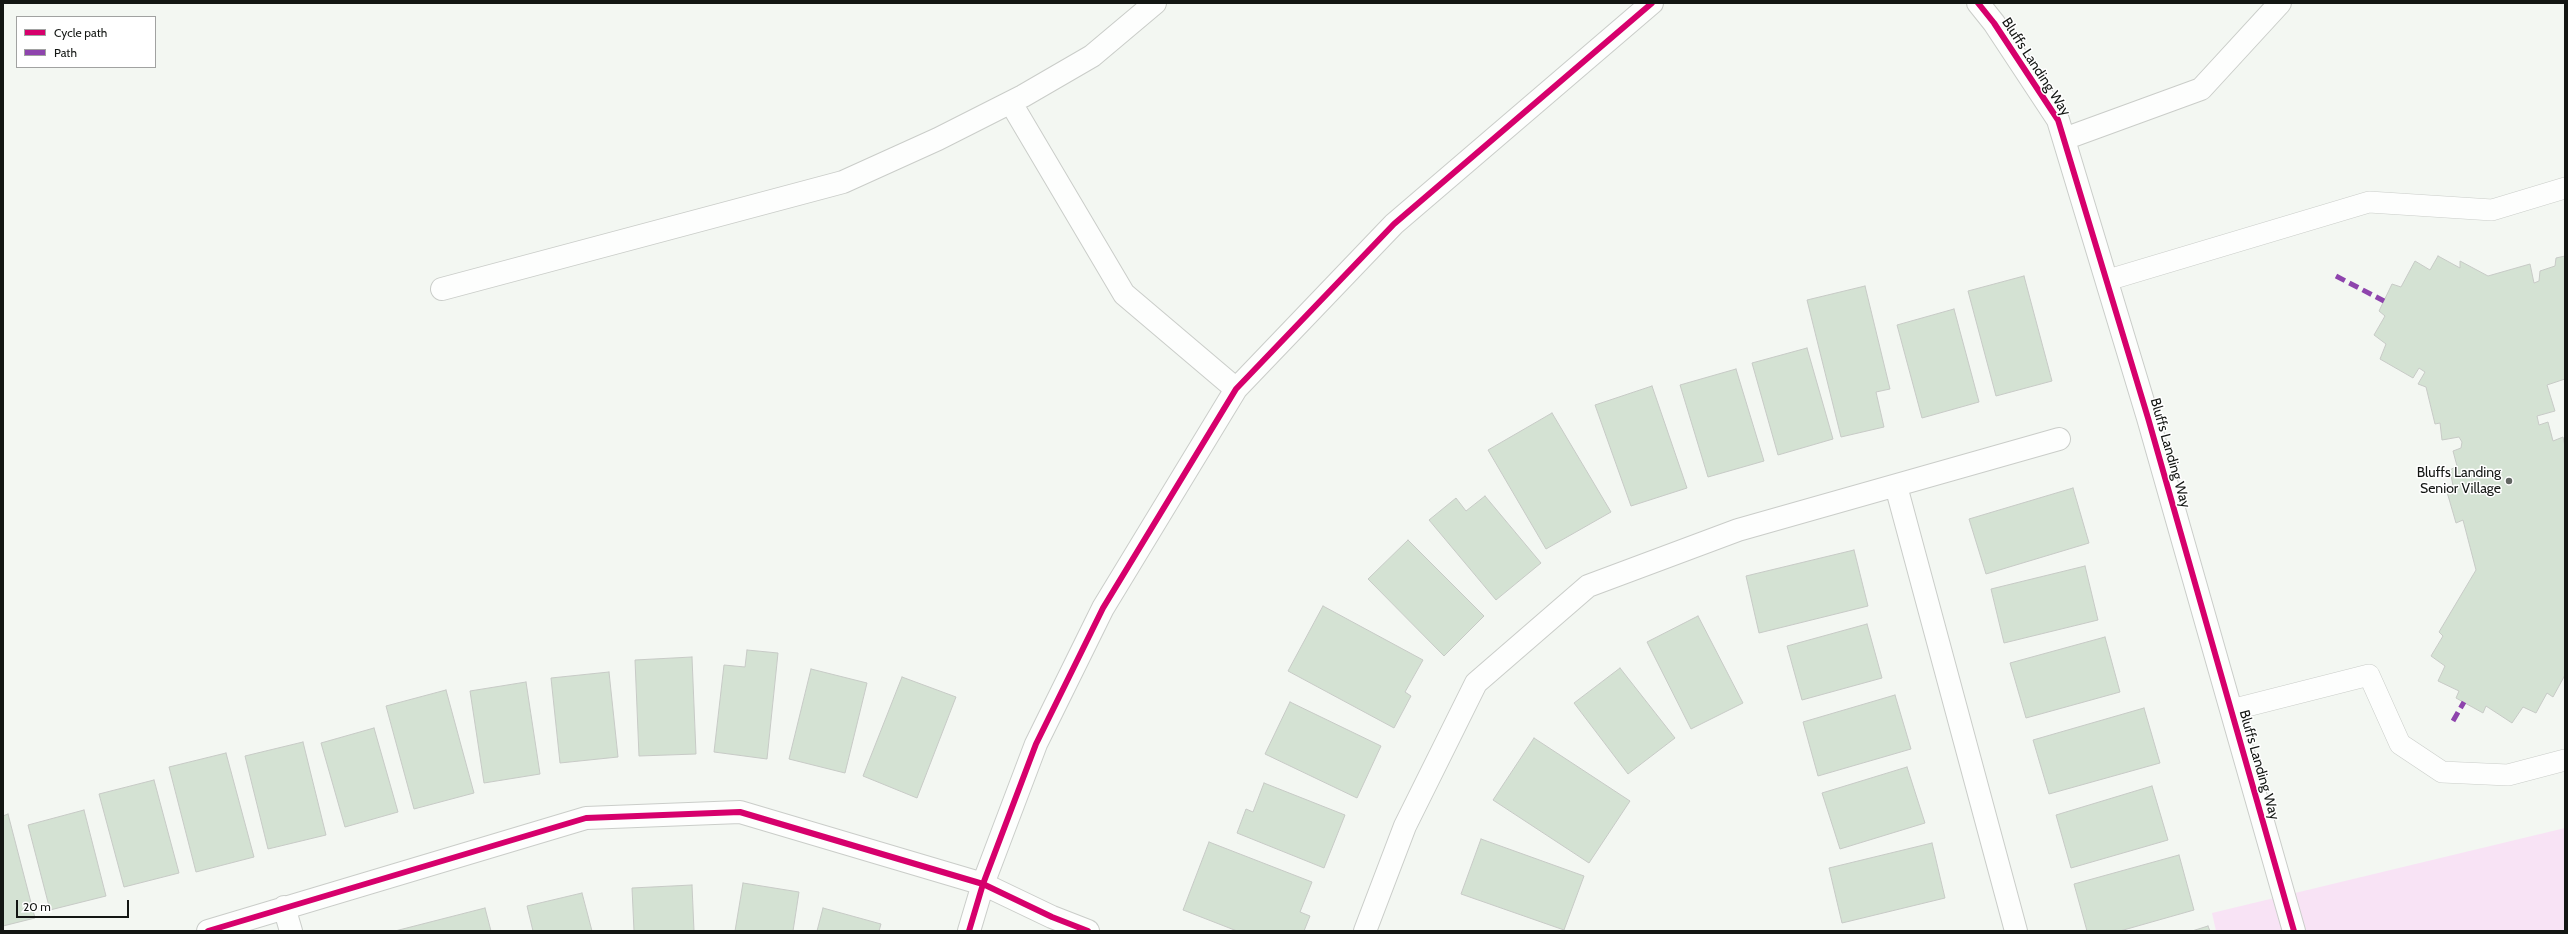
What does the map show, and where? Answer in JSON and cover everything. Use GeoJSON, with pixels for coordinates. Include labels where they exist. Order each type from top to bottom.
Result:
{"type":"FeatureCollection","features":[{"type":"Feature","properties":{"kind":"street"},"geometry":{"type":"LineString","coordinates":[[442,289],[843,182],[1011,102],[1092,56],[1155,3]]}},
{"type":"Feature","properties":{"kind":"street"},"geometry":{"type":"LineString","coordinates":[[969,931],[983,884],[1036,744],[1103,608],[1236,389],[1394,224],[1652,3]]}},
{"type":"Feature","properties":{"kind":"street","name":"Bluffs Landing Way"},"geometry":{"type":"LineString","coordinates":[[1978,3],[1994,23],[2058,120],[2108,280],[2294,931]]}},
{"type":"Feature","properties":{"kind":"street"},"geometry":{"type":"LineString","coordinates":[[2064,139],[2201,89],[2280,3]]}},
{"type":"Feature","properties":{"kind":"street"},"geometry":{"type":"LineString","coordinates":[[1011,102],[1124,294],[1236,389]]}},
{"type":"Feature","properties":{"kind":"street"},"geometry":{"type":"LineString","coordinates":[[1365,931],[1405,826],[1476,683],[1588,586],[1738,530],[2059,439]]}},
{"type":"Feature","properties":{"kind":"street"},"geometry":{"type":"LineString","coordinates":[[1896,486],[2016,931]]}},
{"type":"Feature","properties":{"kind":"street"},"geometry":{"type":"LineString","coordinates":[[208,931],[284,907],[586,818],[740,812],[983,884],[1050,924],[1088,931]]}},
{"type":"Feature","properties":{"kind":"street"},"geometry":{"type":"LineString","coordinates":[[284,907],[291,931]]}},
{"type":"Feature","properties":{"kind":"lane"},"geometry":{"type":"LineString","coordinates":[[2108,280],[2370,202],[2492,210],[2565,188]]}},
{"type":"Feature","properties":{"kind":"lane"},"geometry":{"type":"LineString","coordinates":[[2231,710],[2370,675],[2400,744],[2442,772],[2508,775],[2565,760]]}},
{"type":"Feature","properties":{"kind":"shaded area"},"geometry":{"type":"Polygon","coordinates":[[[2565,828],[2565,931],[2216,931],[2212,913],[2565,828]]]}},
{"type":"Feature","properties":{"kind":"building","name":"Bluffs Landing Senior Village"},"geometry":{"type":"Polygon","coordinates":[[[2438,256],[2460,268],[2460,261],[2488,276],[2530,264],[2534,283],[2539,281],[2540,271],[2555,266],[2556,258],[2565,256],[2565,379],[2547,385],[2555,411],[2537,416],[2539,425],[2548,422],[2553,441],[2563,437],[2565,446],[2565,675],[2553,697],[2547,693],[2536,713],[2523,707],[2512,723],[2486,706],[2483,713],[2456,698],[2459,691],[2438,681],[2445,666],[2431,656],[2443,636],[2439,632],[2476,570],[2463,520],[2456,523],[2447,492],[2454,491],[2450,470],[2457,466],[2453,451],[2461,448],[2462,442],[2459,437],[2442,440],[2440,423],[2435,424],[2426,387],[2418,384],[2425,372],[2419,368],[2413,378],[2380,359],[2386,344],[2374,335],[2385,316],[2379,311],[2392,284],[2401,287],[2415,261],[2430,270],[2438,256]]]}},
{"type":"Feature","properties":{"kind":"building"},"geometry":{"type":"Polygon","coordinates":[[[2024,276],[2052,381],[1996,396],[1968,291],[2024,276]]]}},
{"type":"Feature","properties":{"kind":"building"},"geometry":{"type":"Polygon","coordinates":[[[1865,286],[1890,389],[1876,392],[1884,427],[1841,437],[1807,300],[1865,286]]]}},
{"type":"Feature","properties":{"kind":"building"},"geometry":{"type":"Polygon","coordinates":[[[1954,309],[1979,402],[1922,418],[1897,325],[1954,309]]]}},
{"type":"Feature","properties":{"kind":"building"},"geometry":{"type":"Polygon","coordinates":[[[1807,348],[1833,439],[1778,455],[1752,363],[1807,348]]]}},
{"type":"Feature","properties":{"kind":"building"},"geometry":{"type":"Polygon","coordinates":[[[1736,369],[1764,461],[1708,477],[1680,385],[1736,369]]]}},
{"type":"Feature","properties":{"kind":"building"},"geometry":{"type":"Polygon","coordinates":[[[1652,386],[1687,488],[1631,506],[1595,405],[1652,386]]]}},
{"type":"Feature","properties":{"kind":"building"},"geometry":{"type":"Polygon","coordinates":[[[1552,413],[1611,512],[1546,549],[1488,450],[1552,413]]]}},
{"type":"Feature","properties":{"kind":"building"},"geometry":{"type":"Polygon","coordinates":[[[2073,488],[2089,543],[1986,574],[1969,519],[2073,488]]]}},
{"type":"Feature","properties":{"kind":"building"},"geometry":{"type":"Polygon","coordinates":[[[1485,496],[1541,563],[1496,600],[1429,520],[1456,498],[1466,511],[1485,496]]]}},
{"type":"Feature","properties":{"kind":"building"},"geometry":{"type":"Polygon","coordinates":[[[1408,540],[1484,616],[1444,656],[1368,579],[1408,540]]]}},
{"type":"Feature","properties":{"kind":"building"},"geometry":{"type":"Polygon","coordinates":[[[1854,550],[1868,606],[1759,633],[1746,576],[1854,550]]]}},
{"type":"Feature","properties":{"kind":"building"},"geometry":{"type":"Polygon","coordinates":[[[2085,566],[2098,620],[2004,643],[1991,589],[2085,566]]]}},
{"type":"Feature","properties":{"kind":"building"},"geometry":{"type":"Polygon","coordinates":[[[1323,606],[1423,660],[1405,692],[1411,696],[1394,728],[1288,671],[1323,606]]]}},
{"type":"Feature","properties":{"kind":"building"},"geometry":{"type":"Polygon","coordinates":[[[1698,616],[1743,703],[1691,729],[1647,642],[1698,616]]]}},
{"type":"Feature","properties":{"kind":"building"},"geometry":{"type":"Polygon","coordinates":[[[1867,624],[1882,678],[1802,700],[1787,646],[1867,624]]]}},
{"type":"Feature","properties":{"kind":"building"},"geometry":{"type":"Polygon","coordinates":[[[2105,637],[2120,692],[2026,718],[2010,663],[2105,637]]]}},
{"type":"Feature","properties":{"kind":"building"},"geometry":{"type":"Polygon","coordinates":[[[747,650],[778,653],[767,759],[714,752],[724,665],[745,667],[747,650]]]}},
{"type":"Feature","properties":{"kind":"building"},"geometry":{"type":"Polygon","coordinates":[[[692,657],[696,754],[639,756],[635,660],[692,657]]]}},
{"type":"Feature","properties":{"kind":"building"},"geometry":{"type":"Polygon","coordinates":[[[1620,668],[1675,738],[1628,774],[1574,703],[1620,668]]]}},
{"type":"Feature","properties":{"kind":"building"},"geometry":{"type":"Polygon","coordinates":[[[811,669],[867,683],[845,773],[789,759],[811,669]]]}},
{"type":"Feature","properties":{"kind":"building"},"geometry":{"type":"Polygon","coordinates":[[[609,672],[618,757],[560,763],[551,678],[609,672]]]}},
{"type":"Feature","properties":{"kind":"building"},"geometry":{"type":"Polygon","coordinates":[[[902,677],[956,697],[917,798],[863,776],[902,677]]]}},
{"type":"Feature","properties":{"kind":"building"},"geometry":{"type":"Polygon","coordinates":[[[526,682],[540,774],[484,783],[470,691],[526,682]]]}},
{"type":"Feature","properties":{"kind":"building"},"geometry":{"type":"Polygon","coordinates":[[[446,690],[474,793],[414,809],[386,706],[446,690]]]}},
{"type":"Feature","properties":{"kind":"building"},"geometry":{"type":"Polygon","coordinates":[[[1895,695],[1911,749],[1818,776],[1803,722],[1895,695]]]}},
{"type":"Feature","properties":{"kind":"building"},"geometry":{"type":"Polygon","coordinates":[[[1290,702],[1381,746],[1357,798],[1265,754],[1290,702]]]}},
{"type":"Feature","properties":{"kind":"building"},"geometry":{"type":"Polygon","coordinates":[[[2144,708],[2160,763],[2049,794],[2033,740],[2144,708]]]}},
{"type":"Feature","properties":{"kind":"building"},"geometry":{"type":"Polygon","coordinates":[[[374,728],[398,812],[345,827],[321,743],[374,728]]]}},
{"type":"Feature","properties":{"kind":"building"},"geometry":{"type":"Polygon","coordinates":[[[1534,738],[1630,801],[1589,863],[1493,800],[1534,738]]]}},
{"type":"Feature","properties":{"kind":"building"},"geometry":{"type":"Polygon","coordinates":[[[303,742],[326,835],[268,849],[245,756],[303,742]]]}},
{"type":"Feature","properties":{"kind":"building"},"geometry":{"type":"Polygon","coordinates":[[[226,753],[254,857],[196,872],[169,767],[226,753]]]}},
{"type":"Feature","properties":{"kind":"building"},"geometry":{"type":"Polygon","coordinates":[[[1907,767],[1925,823],[1840,849],[1822,793],[1907,767]]]}},
{"type":"Feature","properties":{"kind":"building"},"geometry":{"type":"Polygon","coordinates":[[[154,780],[179,873],[124,887],[99,794],[154,780]]]}},
{"type":"Feature","properties":{"kind":"building"},"geometry":{"type":"Polygon","coordinates":[[[1264,783],[1345,815],[1324,868],[1237,833],[1246,809],[1253,812],[1264,783]]]}},
{"type":"Feature","properties":{"kind":"building"},"geometry":{"type":"Polygon","coordinates":[[[2152,786],[2168,840],[2071,868],[2056,815],[2152,786]]]}},
{"type":"Feature","properties":{"kind":"building"},"geometry":{"type":"Polygon","coordinates":[[[84,810],[106,896],[50,910],[28,825],[84,810]]]}},
{"type":"Feature","properties":{"kind":"building"},"geometry":{"type":"Polygon","coordinates":[[[8,814],[35,918],[3,926],[3,816],[8,814]]]}},
{"type":"Feature","properties":{"kind":"building"},"geometry":{"type":"Polygon","coordinates":[[[1481,839],[1584,876],[1564,930],[1461,894],[1481,839]]]}},
{"type":"Feature","properties":{"kind":"building"},"geometry":{"type":"Polygon","coordinates":[[[1209,842],[1312,882],[1300,912],[1310,916],[1304,931],[1237,931],[1183,910],[1209,842]]]}},
{"type":"Feature","properties":{"kind":"building"},"geometry":{"type":"Polygon","coordinates":[[[1932,843],[1945,898],[1842,923],[1829,868],[1932,843]]]}},
{"type":"Feature","properties":{"kind":"building"},"geometry":{"type":"Polygon","coordinates":[[[2179,855],[2194,910],[2120,931],[2087,931],[2074,884],[2179,855]]]}},
{"type":"Feature","properties":{"kind":"building"},"geometry":{"type":"Polygon","coordinates":[[[743,883],[799,892],[793,931],[735,931],[743,883]]]}},
{"type":"Feature","properties":{"kind":"building"},"geometry":{"type":"Polygon","coordinates":[[[692,885],[694,931],[634,931],[632,888],[692,885]]]}},
{"type":"Feature","properties":{"kind":"building"},"geometry":{"type":"Polygon","coordinates":[[[582,893],[592,931],[533,931],[527,906],[582,893]]]}},
{"type":"Feature","properties":{"kind":"building"},"geometry":{"type":"Polygon","coordinates":[[[485,908],[491,931],[395,931],[485,908]]]}},
{"type":"Feature","properties":{"kind":"building"},"geometry":{"type":"Polygon","coordinates":[[[823,908],[881,924],[879,931],[817,931],[823,908]]]}},
{"type":"Feature","properties":{"kind":"building"},"geometry":{"type":"Polygon","coordinates":[[[2208,926],[2210,931],[2192,931],[2208,926]]]}},
{"type":"Feature","properties":{"kind":"marked path"},"geometry":{"type":"LineString","coordinates":[[2336,276],[2384,301]]}},
{"type":"Feature","properties":{"kind":"marked path"},"geometry":{"type":"LineString","coordinates":[[2453,721],[2464,702]]}},
{"type":"Feature","properties":{"kind":"cycle path"},"geometry":{"type":"LineString","coordinates":[[969,931],[983,884],[1036,744],[1103,608],[1236,389],[1394,224],[1652,3]]}},
{"type":"Feature","properties":{"kind":"cycle path"},"geometry":{"type":"LineString","coordinates":[[1978,3],[1994,23],[2058,120],[2148,418],[2294,931]]}},
{"type":"Feature","properties":{"kind":"cycle path"},"geometry":{"type":"LineString","coordinates":[[208,931],[586,818],[740,812],[983,884],[1052,917],[1088,931]]}},
{"type":"Feature","properties":{"kind":"place","name":"Bluffs Landing Senior Village"},"geometry":{"type":"Point","coordinates":[2509,481]}}]}
